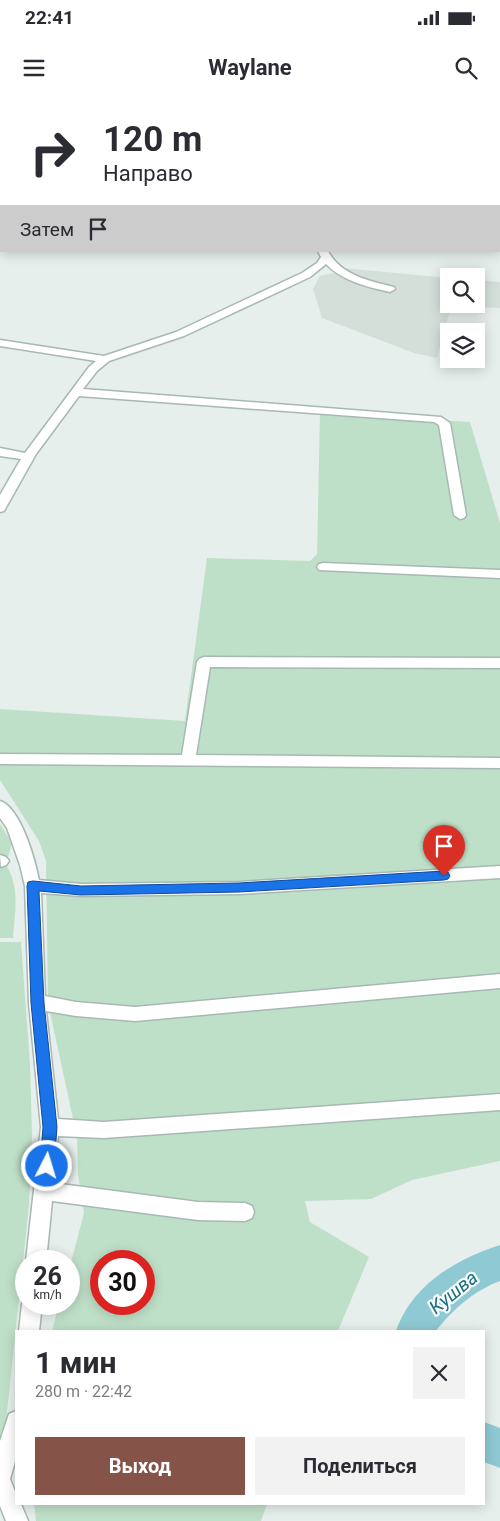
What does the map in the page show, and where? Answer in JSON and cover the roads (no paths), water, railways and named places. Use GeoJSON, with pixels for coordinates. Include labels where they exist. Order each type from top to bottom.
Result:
{"type":"FeatureCollection","features":[{"type":"Feature","properties":{"kind":"street"},"geometry":{"type":"LineString","coordinates":[[325,254],[329,263],[340,271],[367,283],[390,289]]}},
{"type":"Feature","properties":{"kind":"street"},"geometry":{"type":"LineString","coordinates":[[0,508],[9,488],[28,457],[93,369],[105,360],[180,334],[306,275],[320,265],[325,254]]}},
{"type":"Feature","properties":{"kind":"street"},"geometry":{"type":"LineString","coordinates":[[0,343],[105,360]]}},
{"type":"Feature","properties":{"kind":"street"},"geometry":{"type":"LineString","coordinates":[[76,392],[437,419],[444,423],[460,514]]}},
{"type":"Feature","properties":{"kind":"street"},"geometry":{"type":"LineString","coordinates":[[0,452],[28,457]]}},
{"type":"Feature","properties":{"kind":"street"},"geometry":{"type":"LineString","coordinates":[[323,567],[500,574]]}},
{"type":"Feature","properties":{"kind":"street"},"geometry":{"type":"LineString","coordinates":[[188,761],[204,662],[500,663]]}},
{"type":"Feature","properties":{"kind":"street"},"geometry":{"type":"LineString","coordinates":[[0,759],[500,763]]}},
{"type":"Feature","properties":{"kind":"street"},"geometry":{"type":"LineString","coordinates":[[0,807],[14,826],[28,865],[33,886],[37,1003],[50,1127],[37,1250]]}},
{"type":"Feature","properties":{"kind":"street"},"geometry":{"type":"LineString","coordinates":[[33,886],[81,890],[239,888],[500,872]]}},
{"type":"Feature","properties":{"kind":"street"},"geometry":{"type":"LineString","coordinates":[[37,1003],[55,1004],[76,1009],[135,1014],[500,981]]}},
{"type":"Feature","properties":{"kind":"street"},"geometry":{"type":"LineString","coordinates":[[50,1127],[104,1130],[500,1102]]}},
{"type":"Feature","properties":{"kind":"street"},"geometry":{"type":"LineString","coordinates":[[44,1191],[198,1211],[245,1212]]}},
{"type":"Feature","properties":{"kind":"street"},"geometry":{"type":"LineString","coordinates":[[29,1330],[31,1315]]}},
{"type":"Feature","properties":{"kind":"street"},"geometry":{"type":"LineString","coordinates":[[15,1425],[0,1479],[17,1521]]}},
{"type":"Feature","properties":{"kind":"waterway","name":"Кушва"},"geometry":{"type":"LineString","coordinates":[[416,1330],[429,1310],[451,1289],[476,1273],[500,1263]]}},
{"type":"Feature","properties":{"kind":"waterway","name":"Кушва"},"geometry":{"type":"LineString","coordinates":[[485,1442],[500,1448]]}}]}
